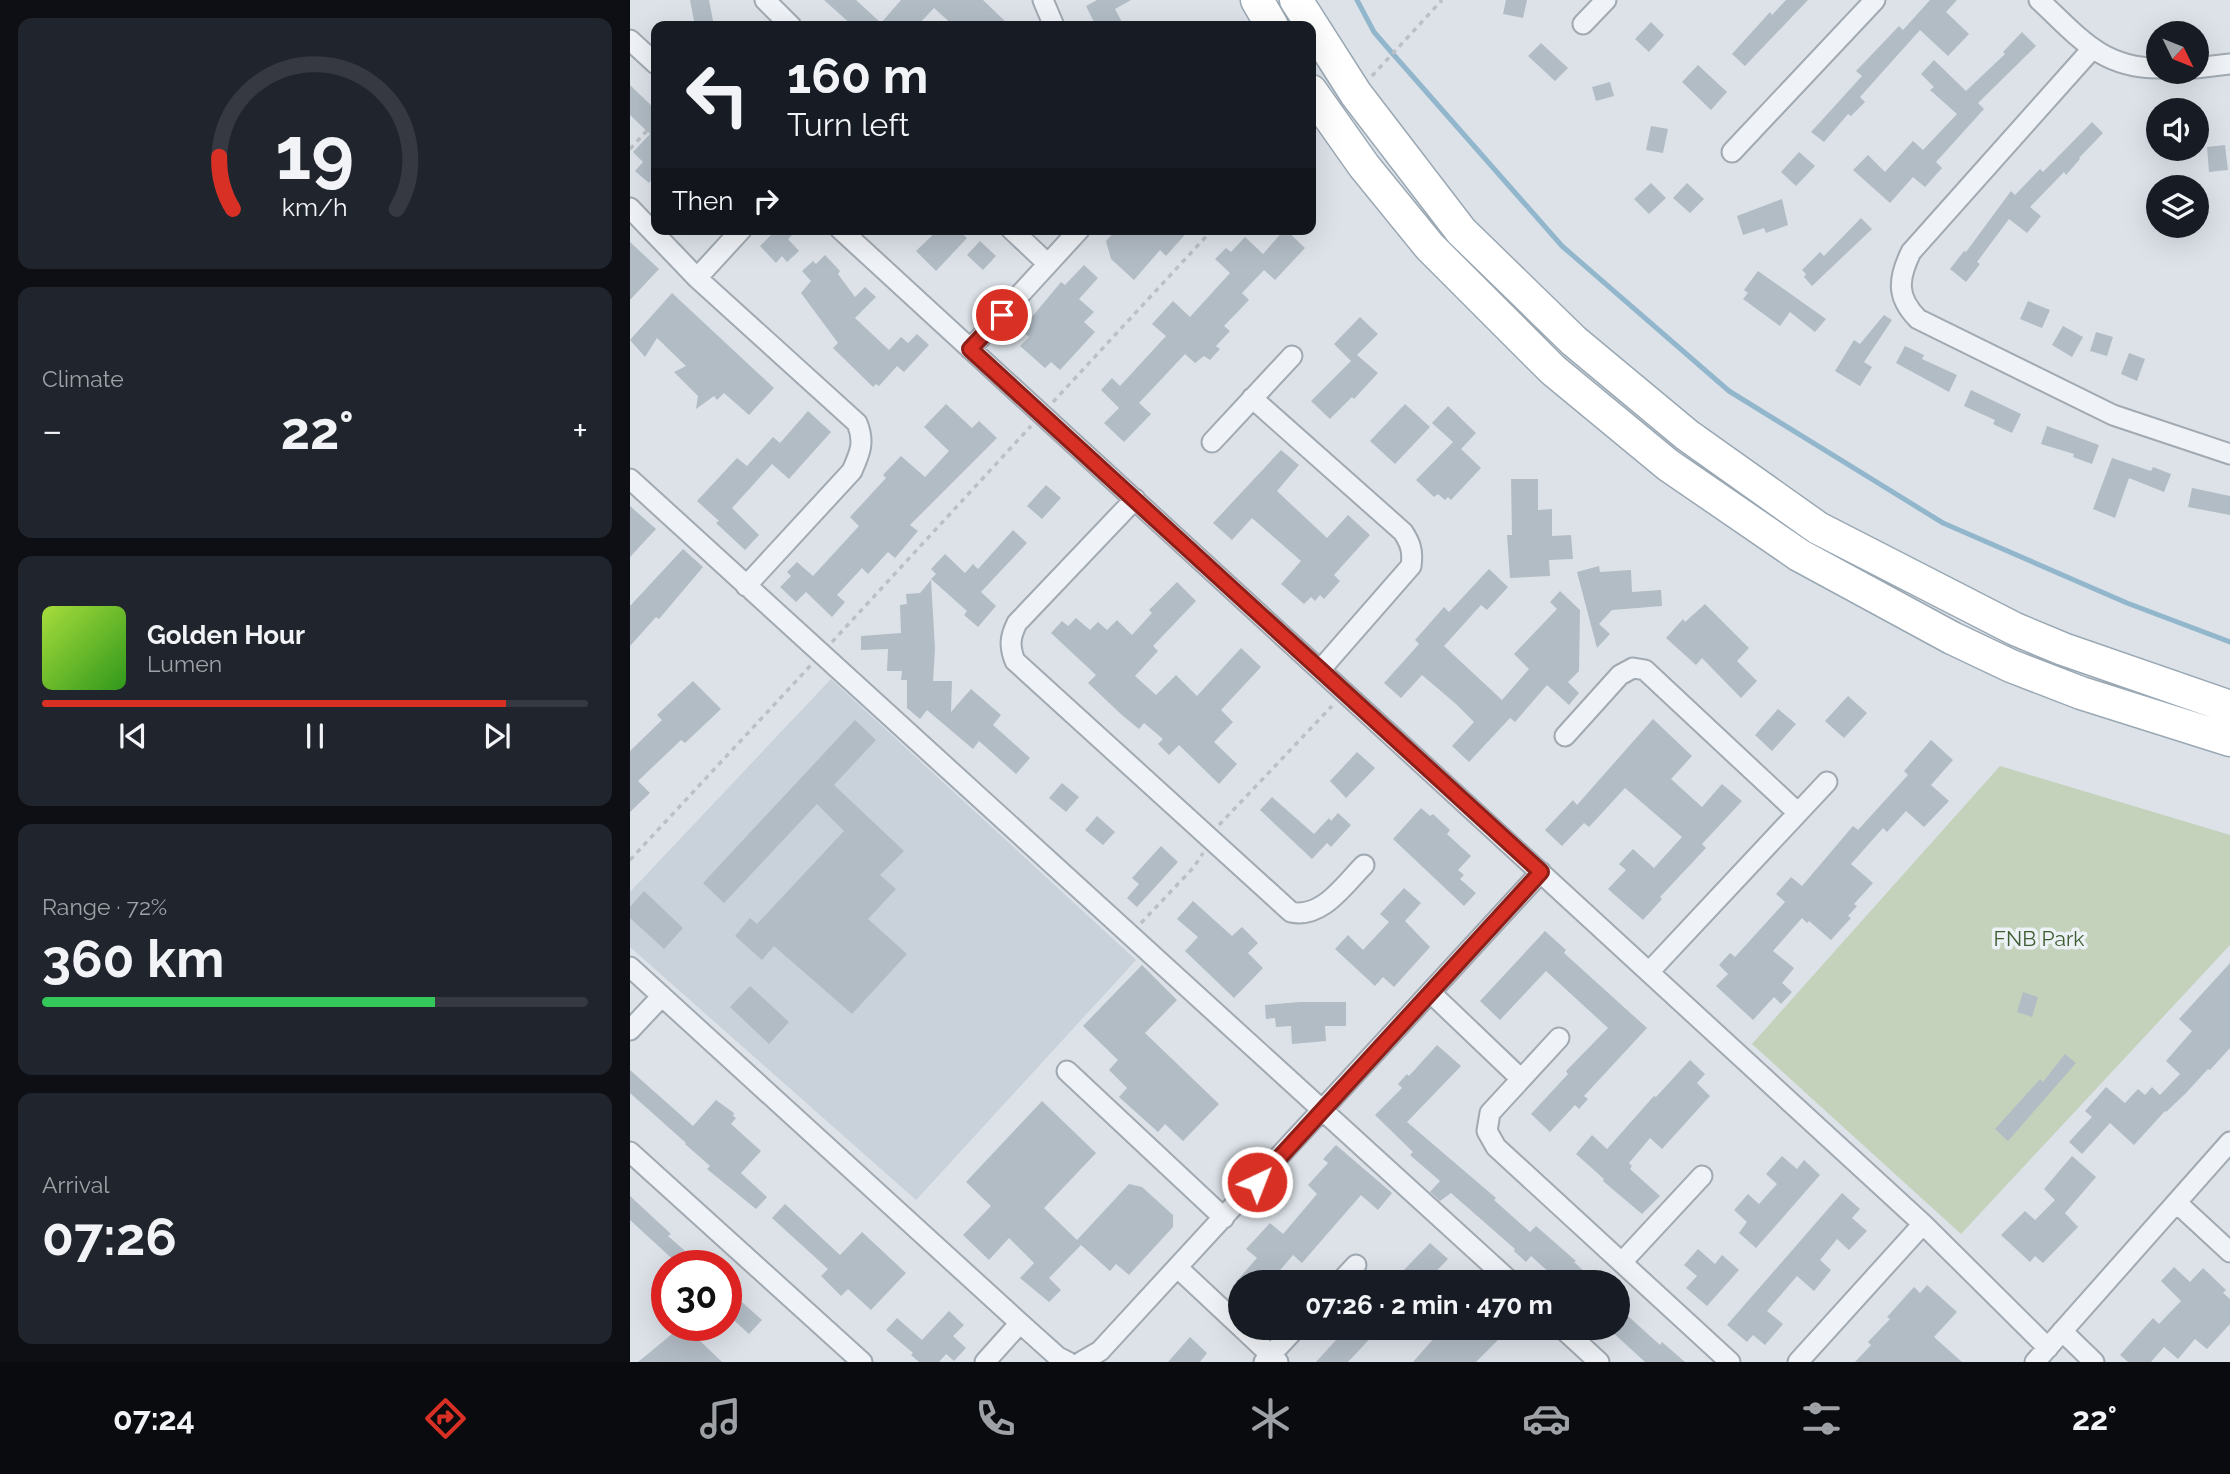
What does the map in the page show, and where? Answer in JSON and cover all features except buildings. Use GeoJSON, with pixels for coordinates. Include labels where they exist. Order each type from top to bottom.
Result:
{"type":"FeatureCollection","features":[{"type":"Feature","properties":{"kind":"main road"},"geometry":{"type":"LineString","coordinates":[[1257,0],[1269,21]]}},
{"type":"Feature","properties":{"kind":"main road"},"geometry":{"type":"LineString","coordinates":[[1296,0],[1309,21]]}},
{"type":"Feature","properties":{"kind":"main road"},"geometry":{"type":"LineString","coordinates":[[1316,31],[1356,94],[1461,230],[1574,341],[1687,435],[1818,528],[2015,629],[2063,649],[2230,707]]}},
{"type":"Feature","properties":{"kind":"main road"},"geometry":{"type":"LineString","coordinates":[[1316,98],[1364,166],[1430,247],[1553,370],[1668,465],[1799,555],[1952,638],[2011,666],[2081,693],[2230,740]]}},
{"type":"Feature","properties":{"kind":"street"},"geometry":{"type":"LineString","coordinates":[[765,0],[786,21]]}},
{"type":"Feature","properties":{"kind":"street"},"geometry":{"type":"LineString","coordinates":[[1043,0],[1052,21]]}},
{"type":"Feature","properties":{"kind":"street"},"geometry":{"type":"LineString","coordinates":[[1583,24],[1606,0]]}},
{"type":"Feature","properties":{"kind":"street"},"geometry":{"type":"LineString","coordinates":[[1732,152],[1875,0]]}},
{"type":"Feature","properties":{"kind":"street"},"geometry":{"type":"LineString","coordinates":[[2039,0],[2092,49],[2110,59],[2136,68],[2146,68]]}},
{"type":"Feature","properties":{"kind":"street"},"geometry":{"type":"LineString","coordinates":[[630,40],[651,59]]}},
{"type":"Feature","properties":{"kind":"street"},"geometry":{"type":"LineString","coordinates":[[2092,49],[1910,252],[1903,269],[1900,289],[1907,309],[1919,319],[2113,415],[2230,454]]}},
{"type":"Feature","properties":{"kind":"street"},"geometry":{"type":"LineString","coordinates":[[2209,66],[2230,64]]}},
{"type":"Feature","properties":{"kind":"street"},"geometry":{"type":"LineString","coordinates":[[630,208],[651,230]]}},
{"type":"Feature","properties":{"kind":"street"},"geometry":{"type":"LineString","coordinates":[[656,235],[697,278],[857,424],[862,435],[862,449],[852,471],[746,586]]}},
{"type":"Feature","properties":{"kind":"street"},"geometry":{"type":"LineString","coordinates":[[697,278],[736,235]]}},
{"type":"Feature","properties":{"kind":"street"},"geometry":{"type":"LineString","coordinates":[[846,235],[1923,1224],[2041,1355],[2230,1142]]}},
{"type":"Feature","properties":{"kind":"street"},"geometry":{"type":"LineString","coordinates":[[1017,235],[1048,264]]}},
{"type":"Feature","properties":{"kind":"street"},"geometry":{"type":"LineString","coordinates":[[970,349],[1075,235]]}},
{"type":"Feature","properties":{"kind":"street"},"geometry":{"type":"LineString","coordinates":[[1212,442],[1292,355]]}},
{"type":"Feature","properties":{"kind":"street"},"geometry":{"type":"LineString","coordinates":[[1252,398],[1403,532],[1413,555],[1411,566],[1321,669]]}},
{"type":"Feature","properties":{"kind":"street"},"geometry":{"type":"LineString","coordinates":[[630,479],[1498,1270]]}},
{"type":"Feature","properties":{"kind":"street"},"geometry":{"type":"LineString","coordinates":[[1135,499],[1017,623],[1011,636],[1010,649],[1015,661],[1291,912],[1302,915],[1324,905],[1364,865]]}},
{"type":"Feature","properties":{"kind":"street"},"geometry":{"type":"LineString","coordinates":[[1565,736],[1620,675],[1633,668],[1646,670],[1797,812]]}},
{"type":"Feature","properties":{"kind":"street"},"geometry":{"type":"LineString","coordinates":[[1649,972],[1827,782]]}},
{"type":"Feature","properties":{"kind":"street"},"geometry":{"type":"LineString","coordinates":[[1081,1362],[1100,1351],[1178,1268],[1541,872]]}},
{"type":"Feature","properties":{"kind":"street"},"geometry":{"type":"LineString","coordinates":[[630,967],[1020,1324],[1058,1357],[1068,1362]]}},
{"type":"Feature","properties":{"kind":"street"},"geometry":{"type":"LineString","coordinates":[[1431,993],[1521,1079]]}},
{"type":"Feature","properties":{"kind":"street"},"geometry":{"type":"LineString","coordinates":[[630,1030],[662,996]]}},
{"type":"Feature","properties":{"kind":"street"},"geometry":{"type":"LineString","coordinates":[[1559,1038],[1490,1113],[1487,1131],[1496,1147],[1730,1362]]}},
{"type":"Feature","properties":{"kind":"street"},"geometry":{"type":"LineString","coordinates":[[1067,1071],[1224,1218]]}},
{"type":"Feature","properties":{"kind":"street"},"geometry":{"type":"LineString","coordinates":[[630,1152],[862,1362]]}},
{"type":"Feature","properties":{"kind":"street"},"geometry":{"type":"LineString","coordinates":[[1623,1261],[1702,1176]]}},
{"type":"Feature","properties":{"kind":"street"},"geometry":{"type":"LineString","coordinates":[[2177,1203],[2230,1252]]}},
{"type":"Feature","properties":{"kind":"street"},"geometry":{"type":"LineString","coordinates":[[1798,1362],[1923,1224]]}},
{"type":"Feature","properties":{"kind":"street"},"geometry":{"type":"LineString","coordinates":[[1351,1270],[1356,1265]]}},
{"type":"Feature","properties":{"kind":"street"},"geometry":{"type":"LineString","coordinates":[[1178,1268],[1228,1314]]}},
{"type":"Feature","properties":{"kind":"street"},"geometry":{"type":"LineString","coordinates":[[985,1362],[1020,1324]]}},
{"type":"Feature","properties":{"kind":"street"},"geometry":{"type":"LineString","coordinates":[[2062,1331],[2094,1362]]}},
{"type":"Feature","properties":{"kind":"street"},"geometry":{"type":"LineString","coordinates":[[1253,1340],[1271,1360],[1287,1340]]}},
{"type":"Feature","properties":{"kind":"street"},"geometry":{"type":"LineString","coordinates":[[1575,1340],[1599,1362]]}},
{"type":"Feature","properties":{"kind":"path"},"geometry":{"type":"LineString","coordinates":[[1356,94],[1442,0]]}},
{"type":"Feature","properties":{"kind":"path"},"geometry":{"type":"LineString","coordinates":[[630,149],[651,126]]}},
{"type":"Feature","properties":{"kind":"path"},"geometry":{"type":"LineString","coordinates":[[630,860],[1207,235]]}},
{"type":"Feature","properties":{"kind":"path"},"geometry":{"type":"LineString","coordinates":[[1130,934],[1194,867],[1219,826],[1345,692]]}},
{"type":"Feature","properties":{"kind":"shaded area"},"geometry":{"type":"Polygon","coordinates":[[[831,679],[1136,960],[916,1200],[630,947],[630,892],[831,679]]]}},
{"type":"Feature","properties":{"kind":"green space","name":"FNB Park"},"geometry":{"type":"Polygon","coordinates":[[[2000,766],[2230,835],[2230,945],[1961,1234],[1752,1044],[2000,766]]]}},
{"type":"Feature","properties":{"kind":"waterway"},"geometry":{"type":"LineString","coordinates":[[1357,0],[1374,32],[1562,246],[1729,391],[1943,523],[2127,603],[2230,642]]}},
{"type":"Feature","properties":{"kind":"route"},"geometry":{"type":"LineString","coordinates":[[1002,315],[970,349],[1541,872],[1257,1182]]}}]}
